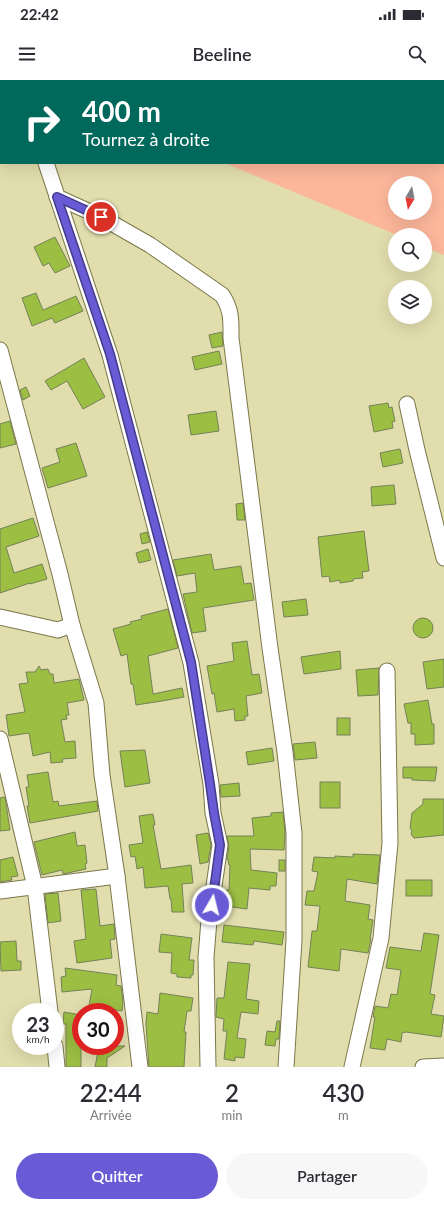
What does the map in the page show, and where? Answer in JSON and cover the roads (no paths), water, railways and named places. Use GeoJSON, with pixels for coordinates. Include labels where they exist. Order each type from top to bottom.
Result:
{"type":"FeatureCollection","features":[{"type":"Feature","properties":{"kind":"street"},"geometry":{"type":"LineString","coordinates":[[46,164],[110,354],[191,662],[220,845],[206,957],[208,1067]]}},
{"type":"Feature","properties":{"kind":"street"},"geometry":{"type":"LineString","coordinates":[[57,197],[101,217],[150,245],[222,295],[230,309],[231,338],[270,648],[285,752],[294,833],[294,940],[286,1067]]}},
{"type":"Feature","properties":{"kind":"street"},"geometry":{"type":"LineString","coordinates":[[0,350],[60,574],[72,625],[96,703],[102,775],[118,876],[140,1067]]}},
{"type":"Feature","properties":{"kind":"street"},"geometry":{"type":"LineString","coordinates":[[407,404],[416,450],[444,558]]}},
{"type":"Feature","properties":{"kind":"street"},"geometry":{"type":"LineString","coordinates":[[0,617],[58,630],[72,625]]}},
{"type":"Feature","properties":{"kind":"street"},"geometry":{"type":"LineString","coordinates":[[352,1067],[381,938],[390,842],[387,672]]}},
{"type":"Feature","properties":{"kind":"street"},"geometry":{"type":"LineString","coordinates":[[0,739],[35,887],[49,1003]]}},
{"type":"Feature","properties":{"kind":"street"},"geometry":{"type":"LineString","coordinates":[[0,892],[118,876]]}},
{"type":"Feature","properties":{"kind":"street"},"geometry":{"type":"LineString","coordinates":[[56,1055],[57,1067]]}},
{"type":"Feature","properties":{"kind":"street"},"geometry":{"type":"LineString","coordinates":[[423,1067],[444,1066]]}}]}
